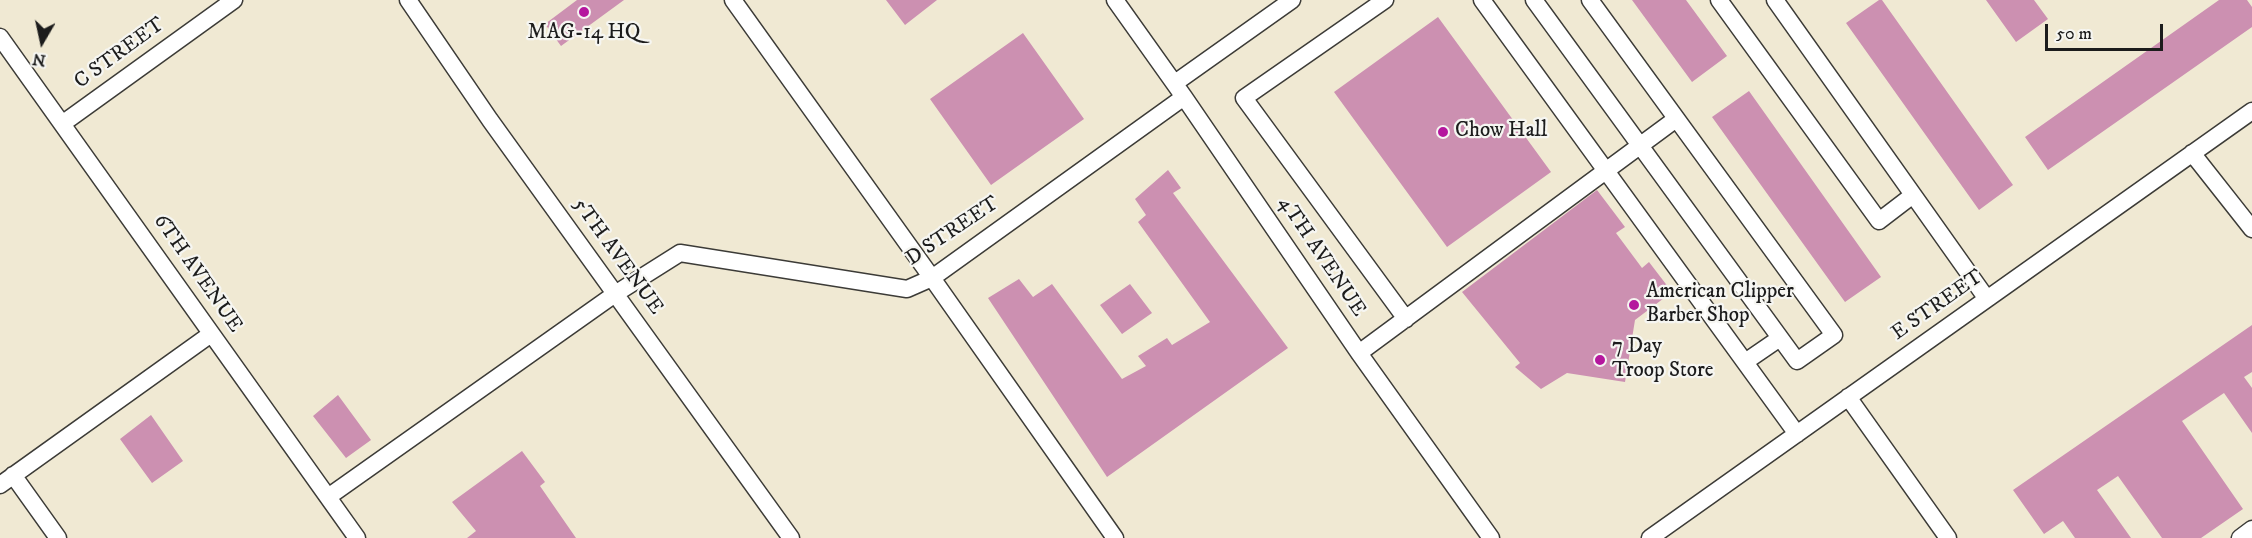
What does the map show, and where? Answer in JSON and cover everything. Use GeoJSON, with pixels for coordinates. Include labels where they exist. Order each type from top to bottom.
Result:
{"type":"FeatureCollection","features":[{"type":"Feature","properties":{"kind":"street","name":"C STREET"},"geometry":{"type":"LineString","coordinates":[[62,124],[234,0]]}},
{"type":"Feature","properties":{"kind":"street","name":"5TH AVENUE"},"geometry":{"type":"LineString","coordinates":[[408,0],[615,294],[791,538]]}},
{"type":"Feature","properties":{"kind":"street"},"geometry":{"type":"LineString","coordinates":[[733,0],[1115,538]]}},
{"type":"Feature","properties":{"kind":"street","name":"4TH AVENUE"},"geometry":{"type":"LineString","coordinates":[[1115,0],[1359,353],[1491,538]]}},
{"type":"Feature","properties":{"kind":"street","name":"D STREET"},"geometry":{"type":"LineString","coordinates":[[328,497],[615,294],[680,253],[907,289],[932,278],[1179,90],[1292,0]]}},
{"type":"Feature","properties":{"kind":"street"},"geometry":{"type":"LineString","coordinates":[[1385,0],[1244,98],[1406,319]]}},
{"type":"Feature","properties":{"kind":"street"},"geometry":{"type":"LineString","coordinates":[[1482,0],[1797,434]]}},
{"type":"Feature","properties":{"kind":"street"},"geometry":{"type":"LineString","coordinates":[[1534,0],[1797,361],[1834,335],[1590,0]]}},
{"type":"Feature","properties":{"kind":"street"},"geometry":{"type":"LineString","coordinates":[[1719,0],[1879,221],[1913,195]]}},
{"type":"Feature","properties":{"kind":"street"},"geometry":{"type":"LineString","coordinates":[[1775,0],[1987,299]]}},
{"type":"Feature","properties":{"kind":"street","name":"6TH AVENUE"},"geometry":{"type":"LineString","coordinates":[[0,37],[357,538]]}},
{"type":"Feature","properties":{"kind":"street","name":"E STREET"},"geometry":{"type":"LineString","coordinates":[[1650,538],[2252,111]]}},
{"type":"Feature","properties":{"kind":"street"},"geometry":{"type":"LineString","coordinates":[[1359,353],[1676,119]]}},
{"type":"Feature","properties":{"kind":"street"},"geometry":{"type":"LineString","coordinates":[[2192,153],[2252,228]]}},
{"type":"Feature","properties":{"kind":"street"},"geometry":{"type":"LineString","coordinates":[[58,538],[7,480],[211,334]]}},
{"type":"Feature","properties":{"kind":"street"},"geometry":{"type":"LineString","coordinates":[[1745,362],[1780,338]]}},
{"type":"Feature","properties":{"kind":"street"},"geometry":{"type":"LineString","coordinates":[[1848,397],[1948,538]]}},
{"type":"Feature","properties":{"kind":"street"},"geometry":{"type":"LineString","coordinates":[[2240,538],[2252,529]]}},
{"type":"Feature","properties":{"kind":"building","name":"MAG-14 HQ"},"geometry":{"type":"Polygon","coordinates":[[[577,0],[624,0],[561,46],[545,24],[577,0]]]}},
{"type":"Feature","properties":{"kind":"building"},"geometry":{"type":"Polygon","coordinates":[[[886,0],[937,0],[905,25],[886,0]]]}},
{"type":"Feature","properties":{"kind":"building"},"geometry":{"type":"Polygon","coordinates":[[[1632,0],[1686,0],[1727,56],[1692,82],[1632,0]]]}},
{"type":"Feature","properties":{"kind":"building"},"geometry":{"type":"Polygon","coordinates":[[[1882,0],[2013,185],[1979,210],[1846,23],[1882,0]]]}},
{"type":"Feature","properties":{"kind":"building"},"geometry":{"type":"Polygon","coordinates":[[[1986,0],[2034,0],[2048,19],[2016,42],[1986,0]]]}},
{"type":"Feature","properties":{"kind":"building"},"geometry":{"type":"Polygon","coordinates":[[[2219,0],[2247,0],[2252,7],[2252,27],[2048,170],[2025,137],[2219,0]]]}},
{"type":"Feature","properties":{"kind":"building","name":"Chow Hall"},"geometry":{"type":"Polygon","coordinates":[[[1438,17],[1551,172],[1447,247],[1334,92],[1438,17]]]}},
{"type":"Feature","properties":{"kind":"building"},"geometry":{"type":"Polygon","coordinates":[[[1023,33],[1084,119],[991,185],[930,99],[1023,33]]]}},
{"type":"Feature","properties":{"kind":"building"},"geometry":{"type":"Polygon","coordinates":[[[1749,91],[1881,277],[1845,302],[1712,117],[1749,91]]]}},
{"type":"Feature","properties":{"kind":"building"},"geometry":{"type":"Polygon","coordinates":[[[1168,170],[1181,188],[1173,193],[1288,348],[1107,477],[988,298],[1019,279],[1033,297],[1052,284],[1122,379],[1146,366],[1138,356],[1167,338],[1172,345],[1210,322],[1138,222],[1146,215],[1135,199],[1168,170]]]}},
{"type":"Feature","properties":{"kind":"building"},"geometry":{"type":"Polygon","coordinates":[[[1597,190],[1625,227],[1616,233],[1642,268],[1649,262],[1672,292],[1635,320],[1625,382],[1567,373],[1541,389],[1515,367],[1520,363],[1462,292],[1597,190]]]}},
{"type":"Feature","properties":{"kind":"building"},"geometry":{"type":"Polygon","coordinates":[[[1130,284],[1152,313],[1122,334],[1100,305],[1130,284]]]}},
{"type":"Feature","properties":{"kind":"building"},"geometry":{"type":"Polygon","coordinates":[[[2252,325],[2252,372],[2244,377],[2252,388],[2252,433],[2224,393],[2182,421],[2243,509],[2201,538],[2162,538],[2118,476],[2097,490],[2131,538],[2075,538],[2063,521],[2044,534],[2013,490],[2252,325]]]}},
{"type":"Feature","properties":{"kind":"building"},"geometry":{"type":"Polygon","coordinates":[[[338,395],[371,440],[346,458],[313,416],[338,395]]]}},
{"type":"Feature","properties":{"kind":"building"},"geometry":{"type":"Polygon","coordinates":[[[151,415],[183,461],[152,483],[120,439],[151,415]]]}},
{"type":"Feature","properties":{"kind":"building"},"geometry":{"type":"Polygon","coordinates":[[[522,451],[545,482],[540,486],[576,538],[467,538],[476,531],[452,502],[522,451]]]}},
{"type":"Feature","properties":{"kind":"place","name":"MAG-14 HQ"},"geometry":{"type":"Point","coordinates":[584,12]}},
{"type":"Feature","properties":{"kind":"place","name":"Chow Hall"},"geometry":{"type":"Point","coordinates":[1443,132]}},
{"type":"Feature","properties":{"kind":"place","name":"American Clipper Barber Shop"},"geometry":{"type":"Point","coordinates":[1634,305]}},
{"type":"Feature","properties":{"kind":"place","name":"7 Day Troop Store"},"geometry":{"type":"Point","coordinates":[1600,360]}}]}
